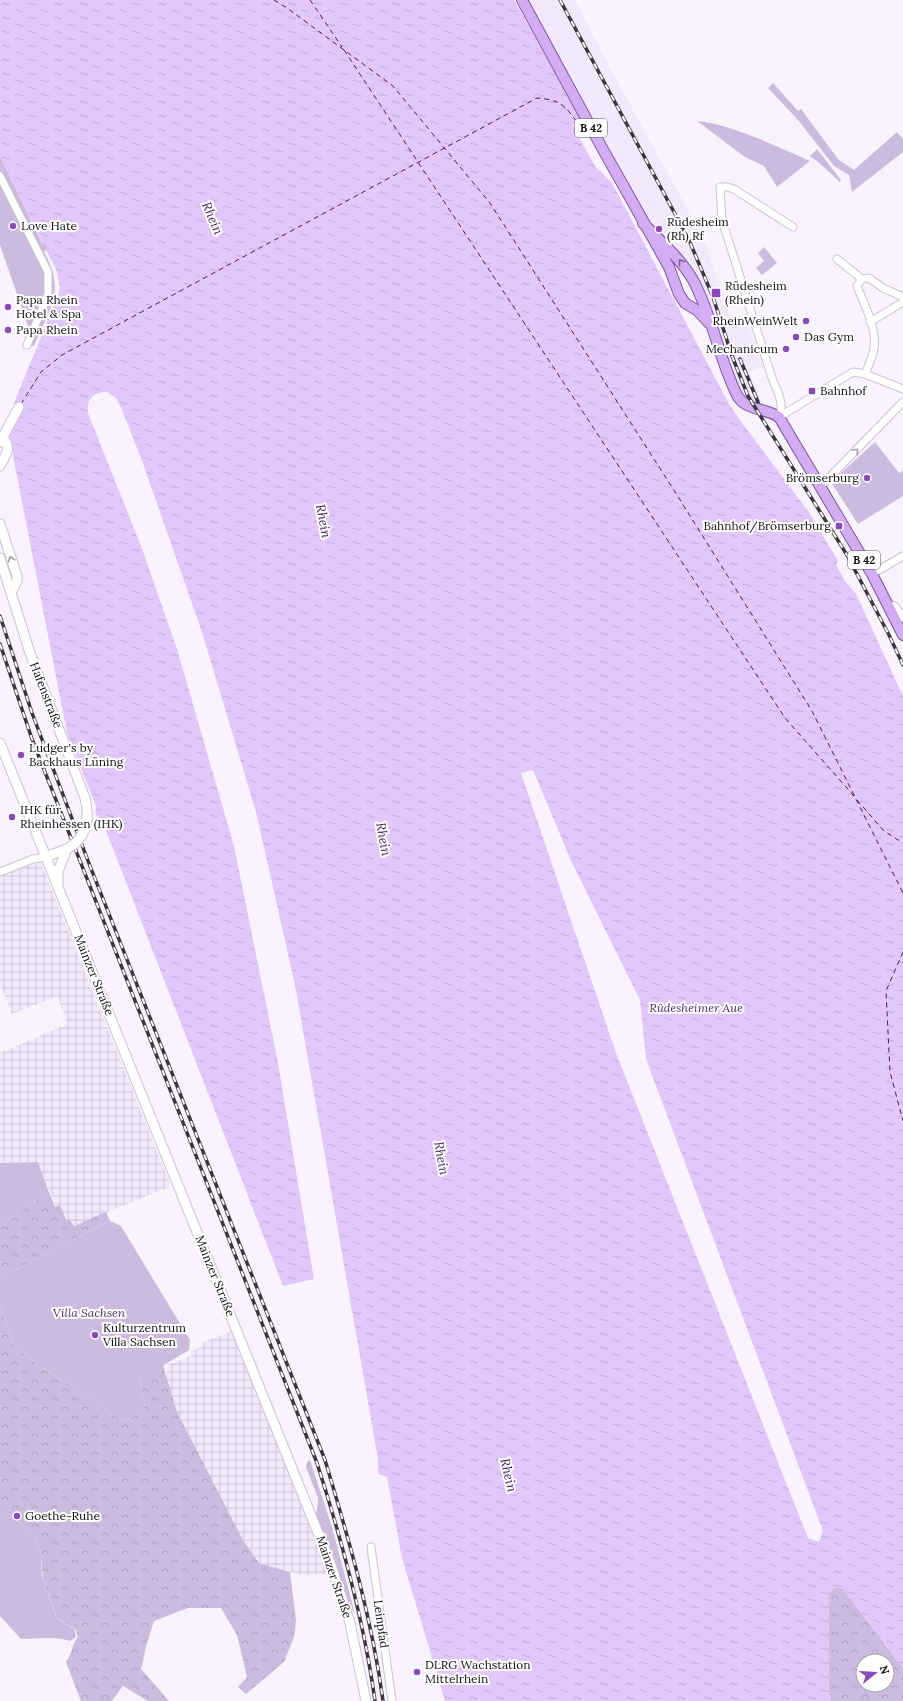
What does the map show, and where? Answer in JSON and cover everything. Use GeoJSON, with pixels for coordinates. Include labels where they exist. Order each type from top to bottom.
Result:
{"type":"FeatureCollection","features":[{"type":"Feature","properties":{"kind":"main road","name":"B 42"},"geometry":{"type":"LineString","coordinates":[[522,0],[669,268],[682,299],[703,316],[711,326]]}},
{"type":"Feature","properties":{"kind":"main road","name":"B 42"},"geometry":{"type":"LineString","coordinates":[[643,223],[686,268],[708,314],[732,384],[740,400],[750,407],[772,413],[779,418],[821,486],[872,574],[903,635]]}},
{"type":"Feature","properties":{"kind":"main road"},"geometry":{"type":"LineString","coordinates":[[0,466],[8,453],[5,441],[1,440],[19,407]]}},
{"type":"Feature","properties":{"kind":"main road"},"geometry":{"type":"LineString","coordinates":[[0,524],[17,576],[17,581],[11,593]]}},
{"type":"Feature","properties":{"kind":"main road","name":"Hafenstraße"},"geometry":{"type":"LineString","coordinates":[[0,558],[30,653],[88,811],[88,821],[85,830],[73,846],[45,857]]}},
{"type":"Feature","properties":{"kind":"main road","name":"Mainzer Straße"},"geometry":{"type":"LineString","coordinates":[[1,746],[331,1565],[350,1623],[366,1701]]}},
{"type":"Feature","properties":{"kind":"main road","name":"Hafenstraße"},"geometry":{"type":"LineString","coordinates":[[58,886],[58,871],[67,849]]}},
{"type":"Feature","properties":{"kind":"street"},"geometry":{"type":"LineString","coordinates":[[0,176],[48,272],[48,294],[27,345]]}},
{"type":"Feature","properties":{"kind":"street"},"geometry":{"type":"LineString","coordinates":[[779,418],[782,411],[782,402],[770,371],[722,220],[720,187],[727,187],[734,190],[793,227]]}},
{"type":"Feature","properties":{"kind":"street"},"geometry":{"type":"LineString","coordinates":[[838,259],[862,279]]}},
{"type":"Feature","properties":{"kind":"street"},"geometry":{"type":"LineString","coordinates":[[865,374],[874,348],[874,336],[857,286],[862,279],[869,278],[883,288],[903,297]]}},
{"type":"Feature","properties":{"kind":"street"},"geometry":{"type":"LineString","coordinates":[[870,322],[903,302]]}},
{"type":"Feature","properties":{"kind":"street"},"geometry":{"type":"LineString","coordinates":[[779,418],[852,372],[865,374],[903,389]]}},
{"type":"Feature","properties":{"kind":"street"},"geometry":{"type":"LineString","coordinates":[[821,486],[903,402]]}},
{"type":"Feature","properties":{"kind":"street"},"geometry":{"type":"LineString","coordinates":[[872,574],[903,556]]}},
{"type":"Feature","properties":{"kind":"street"},"geometry":{"type":"LineString","coordinates":[[889,605],[895,606],[903,618]]}},
{"type":"Feature","properties":{"kind":"street"},"geometry":{"type":"LineString","coordinates":[[0,872],[33,859],[45,857]]}},
{"type":"Feature","properties":{"kind":"street","name":"Leinpfad"},"geometry":{"type":"LineString","coordinates":[[371,1547],[392,1701]]}},
{"type":"Feature","properties":{"kind":"shaded area"},"geometry":{"type":"Polygon","coordinates":[[[525,0],[575,0],[617,81],[705,241],[731,319],[745,315],[763,367],[749,372],[762,402],[755,402],[742,396],[704,297],[656,234],[646,218],[525,0]]]}},
{"type":"Feature","properties":{"kind":"shaded area"},"geometry":{"type":"Polygon","coordinates":[[[40,861],[171,1186],[74,1226],[66,1220],[56,1207],[38,1162],[0,1163],[0,1053],[68,1024],[57,996],[12,1014],[0,983],[0,877],[40,861]]]}},
{"type":"Feature","properties":{"kind":"shaded area"},"geometry":{"type":"Polygon","coordinates":[[[232,1331],[329,1574],[302,1575],[259,1563],[243,1540],[177,1412],[166,1376],[167,1365],[193,1355],[191,1351],[202,1347],[201,1343],[232,1331]]]}},
{"type":"Feature","properties":{"kind":"green space"},"geometry":{"type":"Polygon","coordinates":[[[773,83],[798,111],[801,109],[838,159],[854,170],[897,132],[903,139],[903,152],[852,192],[849,175],[834,166],[798,120],[768,88],[773,83]]]}},
{"type":"Feature","properties":{"kind":"green space"},"geometry":{"type":"Polygon","coordinates":[[[697,121],[739,131],[810,161],[777,187],[764,166],[745,157],[697,121]]]}},
{"type":"Feature","properties":{"kind":"green space"},"geometry":{"type":"Polygon","coordinates":[[[817,149],[841,180],[840,182],[810,156],[817,149]]]}},
{"type":"Feature","properties":{"kind":"green space"},"geometry":{"type":"Polygon","coordinates":[[[0,156],[42,243],[45,243],[47,248],[44,252],[51,266],[54,278],[55,289],[50,310],[34,346],[27,345],[30,332],[0,245],[0,156]]]}},
{"type":"Feature","properties":{"kind":"green space"},"geometry":{"type":"Polygon","coordinates":[[[764,247],[777,263],[762,275],[756,268],[764,261],[758,253],[764,247]]]}},
{"type":"Feature","properties":{"kind":"green space"},"geometry":{"type":"Polygon","coordinates":[[[875,442],[899,473],[903,471],[903,496],[858,524],[831,482],[875,442]]]}},
{"type":"Feature","properties":{"kind":"green space"},"geometry":{"type":"Polygon","coordinates":[[[38,1162],[49,1192],[0,1226],[0,1163],[38,1162]]]}},
{"type":"Feature","properties":{"kind":"green space"},"geometry":{"type":"Polygon","coordinates":[[[49,1192],[55,1207],[60,1205],[66,1220],[69,1219],[74,1226],[106,1212],[110,1221],[0,1278],[0,1226],[49,1192]]]}},
{"type":"Feature","properties":{"kind":"green space","name":"Villa Sachsen"},"geometry":{"type":"Polygon","coordinates":[[[110,1221],[121,1226],[190,1340],[189,1350],[139,1380],[145,1406],[126,1421],[111,1414],[81,1391],[42,1368],[14,1345],[0,1305],[0,1278],[110,1221]]]}},
{"type":"Feature","properties":{"kind":"green space"},"geometry":{"type":"Polygon","coordinates":[[[0,1305],[14,1345],[42,1368],[81,1391],[111,1414],[126,1421],[145,1406],[139,1380],[163,1365],[177,1412],[243,1540],[259,1563],[290,1572],[296,1621],[294,1637],[284,1662],[246,1694],[238,1687],[247,1677],[237,1635],[221,1608],[188,1608],[154,1621],[141,1669],[169,1701],[148,1701],[123,1686],[112,1701],[81,1701],[66,1662],[78,1637],[76,1630],[59,1619],[55,1613],[43,1579],[41,1554],[35,1535],[18,1521],[0,1512],[0,1305]]]}},
{"type":"Feature","properties":{"kind":"green space"},"geometry":{"type":"Polygon","coordinates":[[[310,1460],[332,1527],[355,1614],[350,1606],[316,1515],[318,1498],[306,1467],[307,1462],[310,1460]]]}},
{"type":"Feature","properties":{"kind":"green space"},"geometry":{"type":"Polygon","coordinates":[[[0,1512],[18,1521],[35,1535],[41,1554],[42,1576],[55,1614],[60,1620],[75,1630],[76,1637],[70,1641],[52,1638],[21,1639],[0,1616],[0,1512]]]}},
{"type":"Feature","properties":{"kind":"green space"},"geometry":{"type":"Polygon","coordinates":[[[836,1587],[843,1589],[892,1653],[855,1653],[855,1693],[895,1693],[895,1657],[903,1668],[903,1701],[831,1701],[829,1694],[829,1592],[836,1587]]]}},
{"type":"Feature","properties":{"kind":"water","name":"Rhein"},"geometry":{"type":"Polygon","coordinates":[[[0,0],[514,0],[581,118],[572,125],[595,166],[612,183],[729,404],[808,511],[838,561],[836,565],[845,581],[856,594],[903,696],[903,1668],[895,1657],[895,1653],[892,1653],[843,1589],[836,1587],[829,1593],[829,1694],[831,1701],[445,1701],[402,1558],[387,1477],[378,1474],[378,1459],[295,985],[256,812],[202,632],[141,458],[120,405],[116,398],[107,392],[98,393],[92,397],[88,404],[88,413],[141,546],[177,649],[234,846],[278,1063],[314,1279],[283,1286],[105,828],[95,813],[96,806],[67,733],[9,435],[23,411],[14,403],[59,293],[60,287],[56,269],[46,250],[47,248],[45,243],[43,244],[0,156],[0,0]],[[533,770],[521,773],[616,1053],[808,1538],[819,1542],[823,1531],[646,1059],[640,1000],[572,863],[533,770]]]}},
{"type":"Feature","properties":{"kind":"ferry route"},"geometry":{"type":"LineString","coordinates":[[274,0],[393,86],[490,203],[677,495],[812,711],[903,893]]}},
{"type":"Feature","properties":{"kind":"ferry route"},"geometry":{"type":"LineString","coordinates":[[310,0],[342,47]]}},
{"type":"Feature","properties":{"kind":"ferry route"},"geometry":{"type":"LineString","coordinates":[[344,50],[785,718],[854,796]]}},
{"type":"Feature","properties":{"kind":"ferry route"},"geometry":{"type":"LineString","coordinates":[[21,404],[41,372],[62,355],[537,98],[556,101],[564,107],[577,122]]}},
{"type":"Feature","properties":{"kind":"ferry route"},"geometry":{"type":"LineString","coordinates":[[857,800],[884,831],[903,843]]}},
{"type":"Feature","properties":{"kind":"ferry route"},"geometry":{"type":"LineString","coordinates":[[903,952],[886,991],[890,1072],[903,1121]]}},
{"type":"Feature","properties":{"kind":"railway"},"geometry":{"type":"LineString","coordinates":[[560,0],[689,240],[713,297],[732,356],[748,396],[847,555],[903,665]]}},
{"type":"Feature","properties":{"kind":"railway"},"geometry":{"type":"LineString","coordinates":[[740,359],[758,402]]}},
{"type":"Feature","properties":{"kind":"railway"},"geometry":{"type":"LineString","coordinates":[[0,616],[32,713],[90,866],[325,1460],[359,1580],[373,1640],[383,1701]]}},
{"type":"Feature","properties":{"kind":"railway"},"geometry":{"type":"LineString","coordinates":[[0,644],[32,739],[317,1463],[351,1581],[365,1641],[375,1701]]}},
{"type":"Feature","properties":{"kind":"place","name":"Love Hate"},"geometry":{"type":"Point","coordinates":[13,226]}},
{"type":"Feature","properties":{"kind":"place","name":"Rüdesheim (Rh) Rf"},"geometry":{"type":"Point","coordinates":[659,229]}},
{"type":"Feature","properties":{"kind":"place","name":"Rüdesheim (Rhein)"},"geometry":{"type":"Point","coordinates":[716,293]}},
{"type":"Feature","properties":{"kind":"place","name":"Papa Rhein Hotel & Spa"},"geometry":{"type":"Point","coordinates":[8,307]}},
{"type":"Feature","properties":{"kind":"place","name":"RheinWeinWelt"},"geometry":{"type":"Point","coordinates":[806,321]}},
{"type":"Feature","properties":{"kind":"place","name":"Papa Rhein"},"geometry":{"type":"Point","coordinates":[8,330]}},
{"type":"Feature","properties":{"kind":"place","name":"Das Gym"},"geometry":{"type":"Point","coordinates":[796,337]}},
{"type":"Feature","properties":{"kind":"place","name":"Mechanicum"},"geometry":{"type":"Point","coordinates":[786,349]}},
{"type":"Feature","properties":{"kind":"place","name":"Bahnhof"},"geometry":{"type":"Point","coordinates":[812,391]}},
{"type":"Feature","properties":{"kind":"place","name":"Brömserburg"},"geometry":{"type":"Point","coordinates":[867,478]}},
{"type":"Feature","properties":{"kind":"place","name":"Bahnhof/Brömserburg"},"geometry":{"type":"Point","coordinates":[839,526]}},
{"type":"Feature","properties":{"kind":"place","name":"Ludger's by Backhaus Lüning"},"geometry":{"type":"Point","coordinates":[21,755]}},
{"type":"Feature","properties":{"kind":"place","name":"IHK für Rheinhessen (IHK)"},"geometry":{"type":"Point","coordinates":[12,817]}},
{"type":"Feature","properties":{"kind":"place","name":"Kulturzentrum Villa Sachsen"},"geometry":{"type":"Point","coordinates":[95,1335]}},
{"type":"Feature","properties":{"kind":"place","name":"Goethe-Ruhe"},"geometry":{"type":"Point","coordinates":[17,1516]}},
{"type":"Feature","properties":{"kind":"place","name":"DLRG Wachstation Mittelrhein"},"geometry":{"type":"Point","coordinates":[417,1672]}},
{"type":"Feature","properties":{"kind":"park label","name":"Rüdesheimer Aue"},"geometry":{"type":"Point","coordinates":[696,1008]}}]}
